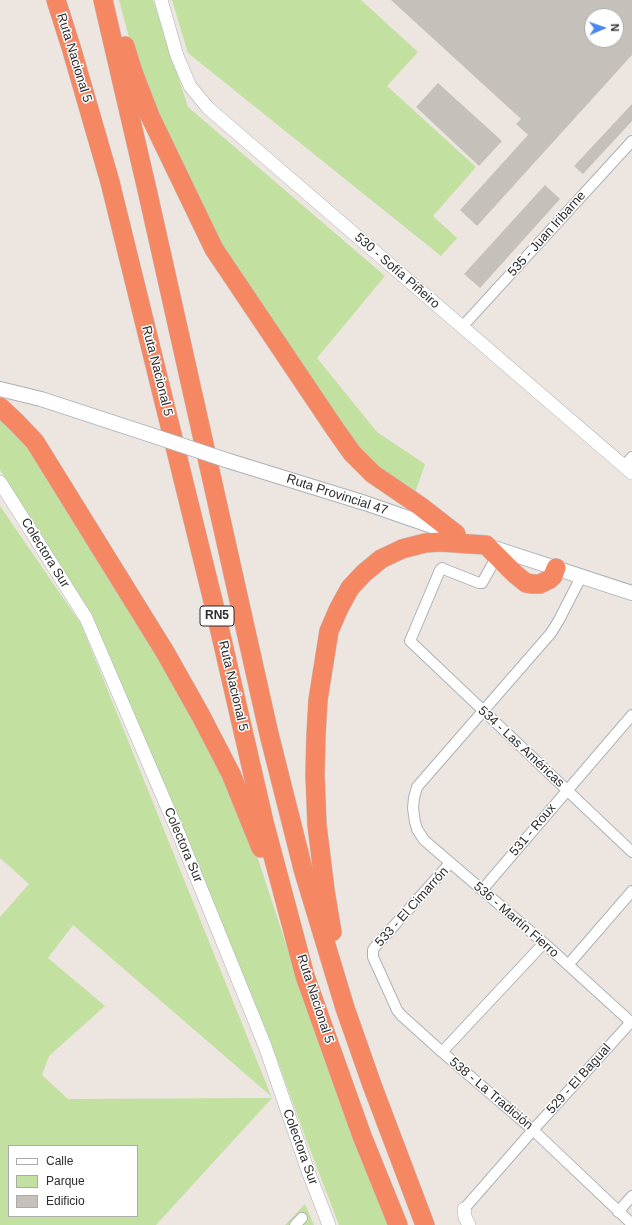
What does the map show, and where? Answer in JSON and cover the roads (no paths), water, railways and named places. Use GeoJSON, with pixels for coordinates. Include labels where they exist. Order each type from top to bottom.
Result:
{"type":"FeatureCollection","features":[{"type":"Feature","properties":{"kind":"highway","name":"Ruta Nacional 5"},"geometry":{"type":"LineString","coordinates":[[56,0],[110,182],[214,605],[264,822],[305,976],[362,1136],[398,1225]]}},
{"type":"Feature","properties":{"kind":"highway","name":"Ruta Nacional 5"},"geometry":{"type":"LineString","coordinates":[[102,0],[150,202],[268,734],[302,869],[345,1008],[372,1085],[425,1225]]}},
{"type":"Feature","properties":{"kind":"highway"},"geometry":{"type":"LineString","coordinates":[[113,0],[133,72],[150,116],[214,249],[352,454],[373,474],[420,506],[456,534]]}},
{"type":"Feature","properties":{"kind":"highway"},"geometry":{"type":"LineString","coordinates":[[0,407],[35,442],[165,652],[201,716],[231,774],[253,828],[283,906],[305,976]]}},
{"type":"Feature","properties":{"kind":"highway"},"geometry":{"type":"LineString","coordinates":[[345,1008],[325,890],[317,825],[315,775],[318,700],[329,631],[339,608],[350,588],[364,572],[381,559],[402,549],[425,543],[455,542],[491,551],[515,574],[526,582],[533,584],[550,580],[556,568]]}},
{"type":"Feature","properties":{"kind":"main road","name":"Ruta Provincial 47"},"geometry":{"type":"LineString","coordinates":[[0,380],[41,399]]}},
{"type":"Feature","properties":{"kind":"main road","name":"Ruta Provincial 47"},"geometry":{"type":"LineString","coordinates":[[0,390],[41,399],[229,461],[365,503],[456,534],[491,551]]}},
{"type":"Feature","properties":{"kind":"main road"},"geometry":{"type":"LineString","coordinates":[[556,568],[632,593]]}},
{"type":"Feature","properties":{"kind":"street","name":"530 - Sofía Piñeiro"},"geometry":{"type":"LineString","coordinates":[[161,0],[177,56],[190,86],[208,108],[462,327],[629,465]]}},
{"type":"Feature","properties":{"kind":"street","name":"535 - Juan Iribarne"},"geometry":{"type":"LineString","coordinates":[[462,327],[632,141]]}},
{"type":"Feature","properties":{"kind":"street","name":"Colectora Sur"},"geometry":{"type":"LineString","coordinates":[[0,482],[86,618],[178,832],[265,1046],[308,1171],[330,1225]]}},
{"type":"Feature","properties":{"kind":"street","name":"534 - Las Américas"},"geometry":{"type":"LineString","coordinates":[[491,551],[482,582],[479,584],[442,568],[440,570],[410,641],[632,852]]}},
{"type":"Feature","properties":{"kind":"street"},"geometry":{"type":"LineString","coordinates":[[483,711],[551,633],[581,577]]}},
{"type":"Feature","properties":{"kind":"street","name":"536 - Martín Fierro"},"geometry":{"type":"LineString","coordinates":[[483,711],[417,787],[413,808],[417,829],[424,840],[568,964],[631,1023]]}},
{"type":"Feature","properties":{"kind":"street","name":"531 - Roux"},"geometry":{"type":"LineString","coordinates":[[482,890],[632,715]]}},
{"type":"Feature","properties":{"kind":"street","name":"533 - El Cimarrón"},"geometry":{"type":"LineString","coordinates":[[373,950],[450,863]]}},
{"type":"Feature","properties":{"kind":"street"},"geometry":{"type":"LineString","coordinates":[[568,964],[632,891]]}},
{"type":"Feature","properties":{"kind":"street"},"geometry":{"type":"LineString","coordinates":[[442,1052],[544,943]]}},
{"type":"Feature","properties":{"kind":"street","name":"538 - La Tradición"},"geometry":{"type":"LineString","coordinates":[[373,950],[373,958],[397,1010],[401,1015],[533,1130],[632,1224]]}},
{"type":"Feature","properties":{"kind":"street","name":"529 - El Bagual"},"geometry":{"type":"LineString","coordinates":[[464,1209],[533,1130],[631,1023]]}},
{"type":"Feature","properties":{"kind":"street"},"geometry":{"type":"LineString","coordinates":[[618,1212],[632,1196]]}},
{"type":"Feature","properties":{"kind":"street"},"geometry":{"type":"LineString","coordinates":[[464,1209],[465,1217],[469,1225]]}}]}
